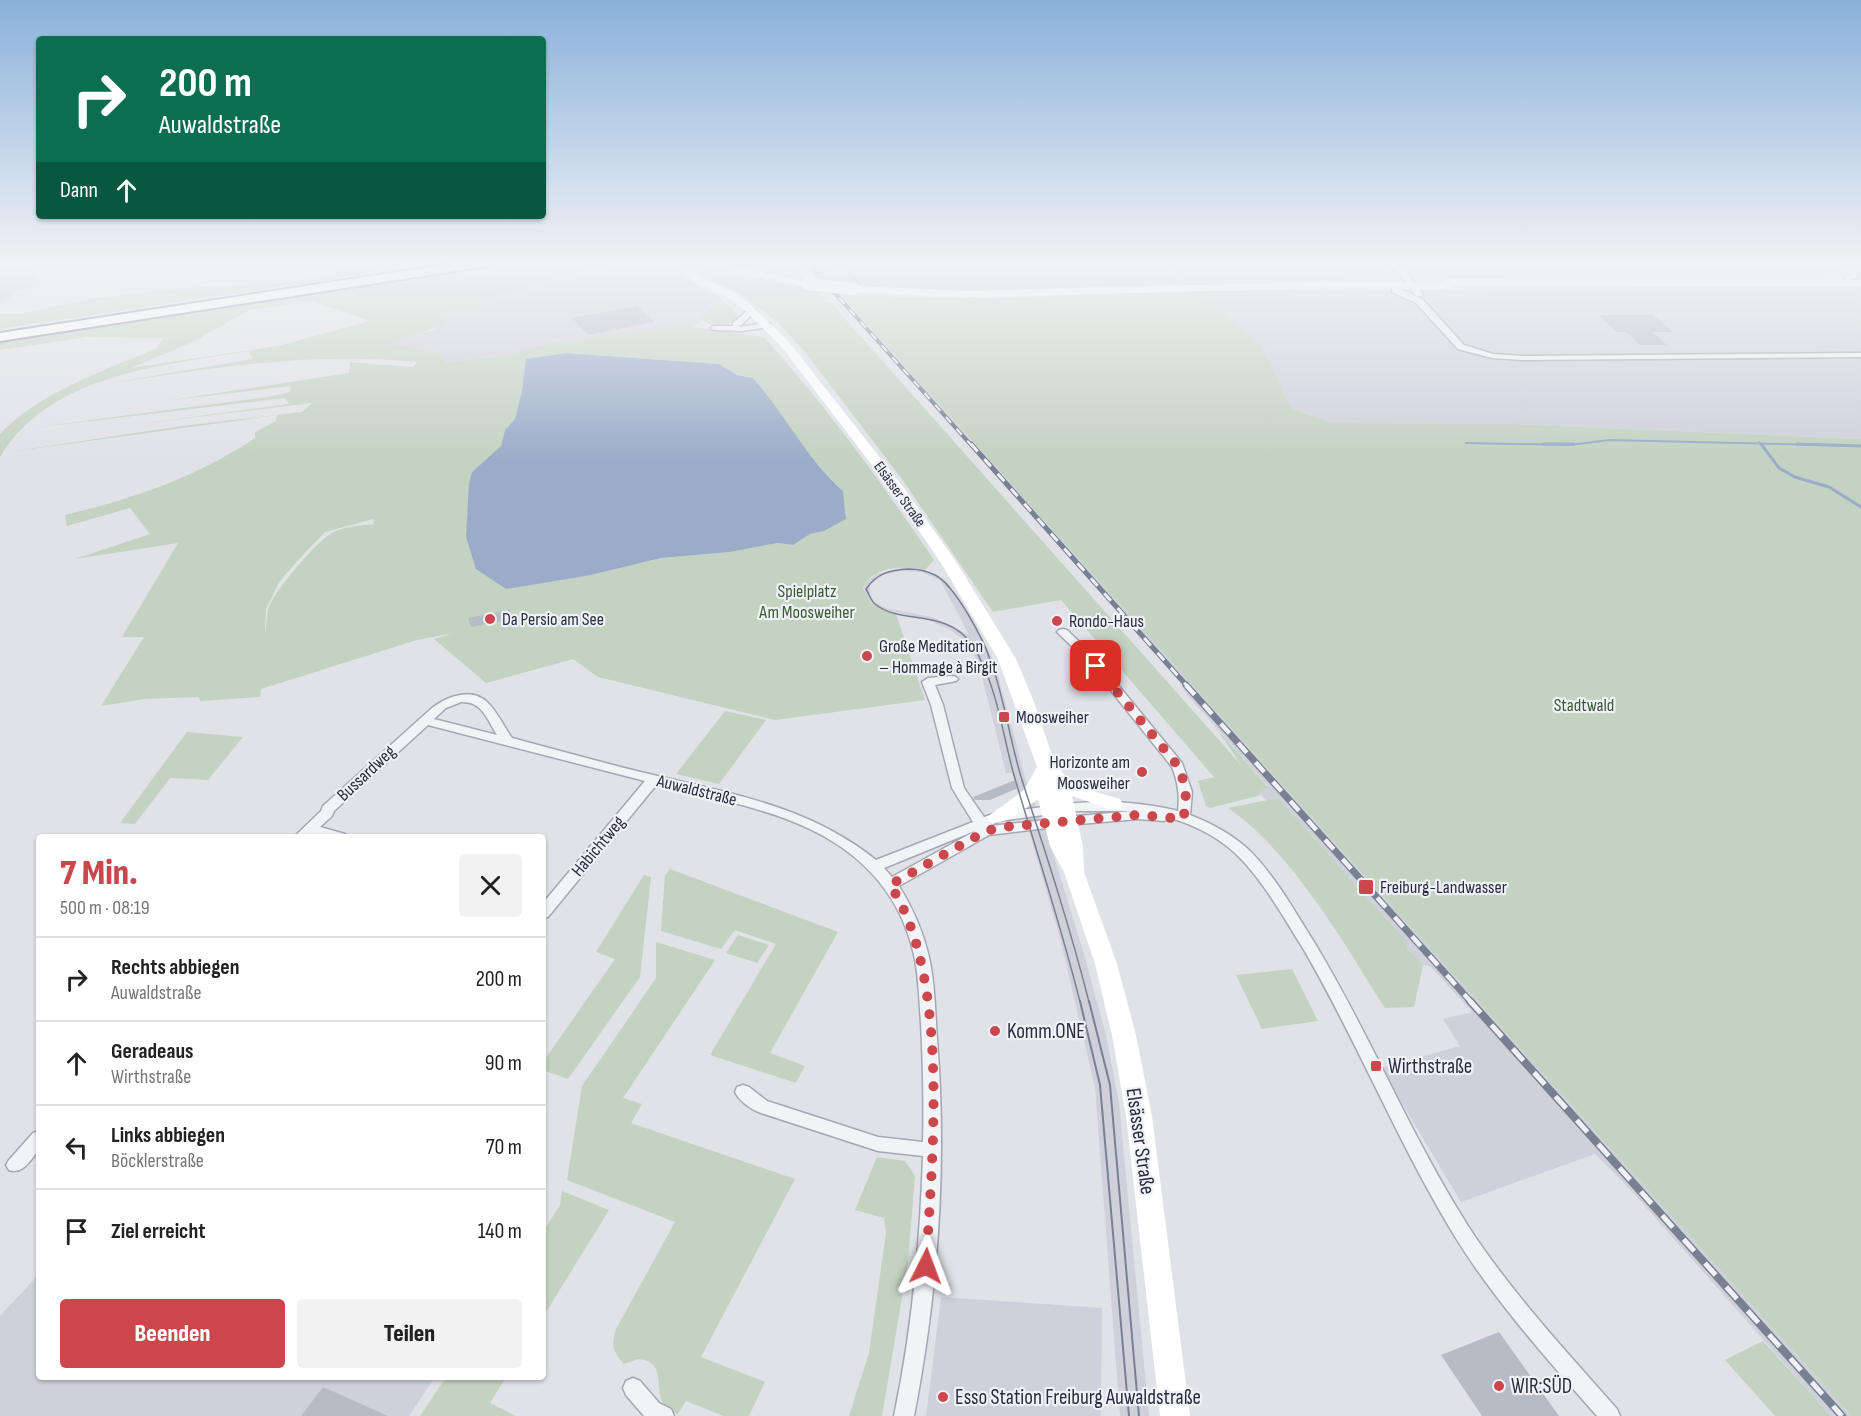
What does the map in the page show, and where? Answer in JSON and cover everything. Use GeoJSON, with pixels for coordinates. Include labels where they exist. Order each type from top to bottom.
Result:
{"type":"FeatureCollection","features":[{"type":"Feature","properties":{"kind":"highway"},"geometry":{"type":"LineString","coordinates":[[0,332],[26,328]]}},
{"type":"Feature","properties":{"kind":"highway"},"geometry":{"type":"LineString","coordinates":[[0,337],[58,328]]}},
{"type":"Feature","properties":{"kind":"main road","name":"Elsässer Straße"},"geometry":{"type":"LineString","coordinates":[[769,328],[899,491],[976,605],[1014,674],[1049,774],[1060,815],[1074,847],[1074,872],[1106,964],[1131,1071],[1175,1416]]}},
{"type":"Feature","properties":{"kind":"main road"},"geometry":{"type":"LineString","coordinates":[[988,824],[1032,794],[1049,774],[1089,797],[1113,804]]}},
{"type":"Feature","properties":{"kind":"street"},"geometry":{"type":"LineString","coordinates":[[748,328],[772,331]]}},
{"type":"Feature","properties":{"kind":"street"},"geometry":{"type":"LineString","coordinates":[[748,328],[772,331]]}},
{"type":"Feature","properties":{"kind":"street"},"geometry":{"type":"LineString","coordinates":[[1442,328],[1456,344],[1478,353],[1499,357],[1861,355]]}},
{"type":"Feature","properties":{"kind":"street"},"geometry":{"type":"LineString","coordinates":[[1063,632],[1092,660],[1178,766],[1185,783],[1187,803],[1183,819]]}},
{"type":"Feature","properties":{"kind":"street"},"geometry":{"type":"LineString","coordinates":[[952,679],[928,682],[937,705],[958,788],[988,824]]}},
{"type":"Feature","properties":{"kind":"street"},"geometry":{"type":"LineString","coordinates":[[426,722],[435,710],[449,700],[476,699],[484,705],[508,742]]}},
{"type":"Feature","properties":{"kind":"street","name":"Auwaldstraße"},"geometry":{"type":"LineString","coordinates":[[426,722],[654,779],[792,817],[819,828],[875,866],[890,885],[901,901],[920,953],[934,1087],[923,1308],[904,1416]]}},
{"type":"Feature","properties":{"kind":"street","name":"Bussardweg"},"geometry":{"type":"LineString","coordinates":[[306,833],[345,794],[426,722]]}},
{"type":"Feature","properties":{"kind":"street","name":"Habichtweg"},"geometry":{"type":"LineString","coordinates":[[546,909],[654,779]]}},
{"type":"Feature","properties":{"kind":"street"},"geometry":{"type":"LineString","coordinates":[[875,866],[988,824],[1060,815],[1113,804],[1155,808],[1224,837],[1259,870],[1325,972],[1373,1067],[1467,1239],[1523,1314],[1610,1416]]}},
{"type":"Feature","properties":{"kind":"street"},"geometry":{"type":"LineString","coordinates":[[1060,815],[1138,815],[1183,819]]}},
{"type":"Feature","properties":{"kind":"street"},"geometry":{"type":"LineString","coordinates":[[890,885],[988,824]]}},
{"type":"Feature","properties":{"kind":"street"},"geometry":{"type":"LineString","coordinates":[[743,1092],[761,1106],[878,1144],[932,1150]]}},
{"type":"Feature","properties":{"kind":"street"},"geometry":{"type":"LineString","coordinates":[[15,1165],[36,1141]]}},
{"type":"Feature","properties":{"kind":"street"},"geometry":{"type":"LineString","coordinates":[[633,1388],[652,1410],[664,1416]]}},
{"type":"Feature","properties":{"kind":"shaded area"},"geometry":{"type":"Polygon","coordinates":[[[437,328],[681,328],[556,342],[507,355],[444,363],[439,353],[391,344],[399,338],[437,328]]]}},
{"type":"Feature","properties":{"kind":"shaded area"},"geometry":{"type":"Polygon","coordinates":[[[863,328],[870,328],[1852,1416],[1831,1416],[1627,1186],[1595,1154],[1461,1202],[1381,1068],[1460,1046],[1443,1019],[1472,1012],[1430,966],[1423,965],[1407,948],[1408,943],[1278,798],[1267,801],[1259,793],[1268,786],[1183,690],[1187,689],[863,328]]]}},
{"type":"Feature","properties":{"kind":"shaded area"},"geometry":{"type":"Polygon","coordinates":[[[1241,328],[1861,328],[1861,439],[1514,424],[1333,423],[1291,409],[1261,345],[1241,328]]]}},
{"type":"Feature","properties":{"kind":"shaded area"},"geometry":{"type":"Polygon","coordinates":[[[905,568],[925,570],[946,580],[985,643],[996,668],[1026,781],[1049,840],[1106,1035],[1119,1103],[1149,1416],[1120,1416],[1095,1087],[1060,938],[1012,773],[1006,773],[979,665],[968,643],[949,629],[926,619],[879,608],[867,600],[864,592],[865,584],[876,574],[905,568]],[[900,571],[883,575],[870,585],[870,594],[874,602],[886,608],[932,617],[969,635],[940,580],[921,572],[900,571]]]}},
{"type":"Feature","properties":{"kind":"shaded area"},"geometry":{"type":"Polygon","coordinates":[[[36,1277],[36,1380],[433,1380],[409,1416],[0,1416],[0,1316],[36,1277]]]}},
{"type":"Feature","properties":{"kind":"shaded area"},"geometry":{"type":"Polygon","coordinates":[[[941,1297],[1102,1308],[1101,1416],[926,1416],[941,1297]]]}},
{"type":"Feature","properties":{"kind":"green space","name":"Spielplatz Am Moosweiher"},"geometry":{"type":"Polygon","coordinates":[[[77,328],[218,328],[195,341],[131,368],[278,346],[344,328],[433,328],[392,344],[439,353],[444,363],[507,355],[556,342],[652,329],[699,328],[764,337],[810,390],[853,446],[934,560],[925,570],[899,568],[881,571],[868,580],[863,588],[870,603],[896,614],[925,700],[775,720],[598,677],[573,659],[486,683],[434,639],[453,633],[417,640],[261,689],[260,697],[200,701],[199,697],[144,699],[101,706],[144,637],[122,637],[178,543],[75,559],[150,534],[130,508],[67,526],[65,515],[140,494],[187,475],[255,438],[255,432],[276,421],[277,415],[9,452],[182,426],[302,412],[312,403],[131,425],[289,404],[285,398],[30,428],[268,397],[290,392],[291,386],[165,401],[349,373],[350,362],[413,367],[417,362],[377,359],[296,360],[215,368],[95,386],[252,359],[249,351],[145,369],[111,378],[78,391],[48,407],[22,429],[0,457],[0,434],[15,420],[73,384],[156,349],[164,338],[87,337],[0,350],[0,340],[77,328]],[[567,353],[526,359],[522,391],[515,419],[505,430],[501,446],[472,472],[471,491],[553,580],[591,575],[661,558],[730,552],[777,543],[793,545],[810,534],[824,531],[846,519],[843,491],[807,451],[753,378],[737,375],[719,364],[567,353]],[[373,519],[325,532],[300,558],[279,582],[266,609],[265,634],[268,610],[273,599],[305,558],[322,540],[334,532],[374,524],[373,519]]]}},
{"type":"Feature","properties":{"kind":"green space"},"geometry":{"type":"Polygon","coordinates":[[[783,328],[853,328],[1242,766],[1216,728],[1268,787],[1259,793],[1261,795],[1210,808],[1206,806],[1198,781],[1214,777],[1061,600],[993,612],[902,479],[805,352],[783,328]]]}},
{"type":"Feature","properties":{"kind":"green space","name":"Stadtwald"},"geometry":{"type":"Polygon","coordinates":[[[870,328],[1241,328],[1261,345],[1291,409],[1333,423],[1514,424],[1861,439],[1861,1416],[1852,1416],[870,328]]]}},
{"type":"Feature","properties":{"kind":"green space"},"geometry":{"type":"Polygon","coordinates":[[[725,711],[766,720],[719,784],[676,774],[725,711]]]}},
{"type":"Feature","properties":{"kind":"green space"},"geometry":{"type":"Polygon","coordinates":[[[187,732],[243,737],[208,780],[170,778],[135,824],[120,823],[187,732]]]}},
{"type":"Feature","properties":{"kind":"green space"},"geometry":{"type":"Polygon","coordinates":[[[1278,798],[1408,943],[1407,948],[1423,965],[1414,1007],[1385,1008],[1334,928],[1295,874],[1252,827],[1228,808],[1278,798]]]}},
{"type":"Feature","properties":{"kind":"green space"},"geometry":{"type":"Polygon","coordinates":[[[670,869],[838,932],[770,1053],[805,1066],[796,1083],[710,1055],[776,944],[735,930],[721,949],[661,931],[665,875],[670,869]]]}},
{"type":"Feature","properties":{"kind":"green space"},"geometry":{"type":"Polygon","coordinates":[[[644,875],[651,877],[640,977],[568,1079],[546,1071],[546,1058],[615,959],[596,952],[644,875]]]}},
{"type":"Feature","properties":{"kind":"green space"},"geometry":{"type":"Polygon","coordinates":[[[738,935],[769,945],[757,963],[726,953],[738,935]]]}},
{"type":"Feature","properties":{"kind":"green space"},"geometry":{"type":"Polygon","coordinates":[[[656,942],[715,960],[623,1098],[642,1104],[631,1123],[795,1179],[701,1357],[765,1382],[749,1416],[724,1416],[686,1401],[678,1414],[668,1409],[662,1401],[655,1367],[649,1362],[638,1359],[624,1364],[620,1360],[614,1348],[616,1329],[675,1222],[567,1180],[582,1086],[656,978],[656,942]]]}},
{"type":"Feature","properties":{"kind":"green space"},"geometry":{"type":"Polygon","coordinates":[[[1292,969],[1318,1021],[1262,1029],[1236,975],[1292,969]]]}},
{"type":"Feature","properties":{"kind":"green space"},"geometry":{"type":"Polygon","coordinates":[[[877,1157],[905,1161],[915,1176],[908,1262],[882,1416],[849,1416],[869,1353],[886,1233],[884,1218],[855,1210],[877,1157]]]}},
{"type":"Feature","properties":{"kind":"green space"},"geometry":{"type":"Polygon","coordinates":[[[562,1191],[609,1210],[546,1312],[546,1227],[560,1205],[562,1191]]]}},
{"type":"Feature","properties":{"kind":"green space"},"geometry":{"type":"Polygon","coordinates":[[[1763,1341],[1831,1416],[1775,1416],[1725,1360],[1763,1341]]]}},
{"type":"Feature","properties":{"kind":"green space"},"geometry":{"type":"Polygon","coordinates":[[[444,1380],[504,1380],[490,1403],[516,1416],[420,1416],[444,1380]]]}},
{"type":"Feature","properties":{"kind":"water"},"geometry":{"type":"Polygon","coordinates":[[[566,353],[719,364],[737,375],[753,378],[818,465],[843,491],[846,519],[824,531],[810,534],[793,545],[777,543],[730,552],[661,558],[591,575],[506,589],[476,569],[466,537],[469,483],[472,472],[501,446],[505,430],[515,419],[522,391],[526,359],[566,353]]]}},
{"type":"Feature","properties":{"kind":"building"},"geometry":{"type":"Polygon","coordinates":[[[581,328],[624,328],[588,335],[581,328]]]}},
{"type":"Feature","properties":{"kind":"building"},"geometry":{"type":"Polygon","coordinates":[[[1613,328],[1668,328],[1673,332],[1652,332],[1667,345],[1640,345],[1626,332],[1617,332],[1613,328]]]}},
{"type":"Feature","properties":{"kind":"building","name":"Da Persio am See"},"geometry":{"type":"Polygon","coordinates":[[[510,610],[512,619],[471,627],[468,618],[510,610]]]}},
{"type":"Feature","properties":{"kind":"building"},"geometry":{"type":"Polygon","coordinates":[[[1015,780],[1018,788],[990,800],[975,800],[973,797],[1015,780]]]}},
{"type":"Feature","properties":{"kind":"building","name":"WIR:SÜD"},"geometry":{"type":"Polygon","coordinates":[[[1499,1332],[1559,1416],[1482,1416],[1441,1355],[1499,1332]]]}},
{"type":"Feature","properties":{"kind":"building"},"geometry":{"type":"Polygon","coordinates":[[[323,1387],[388,1416],[301,1416],[323,1387]]]}},
{"type":"Feature","properties":{"kind":"waterway"},"geometry":{"type":"LineString","coordinates":[[1466,443],[1570,445],[1609,440],[1760,444]]}},
{"type":"Feature","properties":{"kind":"waterway"},"geometry":{"type":"LineString","coordinates":[[1543,444],[1574,444]]}},
{"type":"Feature","properties":{"kind":"waterway"},"geometry":{"type":"LineString","coordinates":[[1760,444],[1860,446]]}},
{"type":"Feature","properties":{"kind":"waterway"},"geometry":{"type":"LineString","coordinates":[[1761,444],[1779,468],[1795,477],[1829,487],[1861,507]]}},
{"type":"Feature","properties":{"kind":"waterway"},"geometry":{"type":"LineString","coordinates":[[1797,444],[1861,446]]}},
{"type":"Feature","properties":{"kind":"tram line"},"geometry":{"type":"LineString","coordinates":[[1080,1002],[1057,916],[1014,775],[988,676],[973,646],[951,626],[938,621],[886,611],[875,604],[866,589],[875,579],[885,573],[912,569],[935,575],[960,601],[982,641],[996,676],[1018,766],[1066,918],[1089,1002]]}},
{"type":"Feature","properties":{"kind":"tram line"},"geometry":{"type":"LineString","coordinates":[[1080,1001],[1100,1085],[1129,1416]]}},
{"type":"Feature","properties":{"kind":"tram line"},"geometry":{"type":"LineString","coordinates":[[1089,1001],[1110,1085],[1139,1416]]}},
{"type":"Feature","properties":{"kind":"railway"},"geometry":{"type":"LineString","coordinates":[[866,328],[972,446]]}},
{"type":"Feature","properties":{"kind":"railway"},"geometry":{"type":"LineString","coordinates":[[971,444],[1188,687]]}},
{"type":"Feature","properties":{"kind":"railway"},"geometry":{"type":"LineString","coordinates":[[1186,685],[1471,1002]]}},
{"type":"Feature","properties":{"kind":"railway"},"geometry":{"type":"LineString","coordinates":[[1470,1001],[1842,1416]]}},
{"type":"Feature","properties":{"kind":"place","name":"Da Persio am See"},"geometry":{"type":"Point","coordinates":[490,619]}},
{"type":"Feature","properties":{"kind":"place","name":"Rondo-Haus"},"geometry":{"type":"Point","coordinates":[1057,621]}},
{"type":"Feature","properties":{"kind":"place","name":"Große Meditation – Hommage à Birgit"},"geometry":{"type":"Point","coordinates":[867,656]}},
{"type":"Feature","properties":{"kind":"place","name":"Moosweiher"},"geometry":{"type":"Point","coordinates":[1004,717]}},
{"type":"Feature","properties":{"kind":"place","name":"Horizonte am Moosweiher"},"geometry":{"type":"Point","coordinates":[1142,772]}},
{"type":"Feature","properties":{"kind":"place","name":"Freiburg-Landwasser"},"geometry":{"type":"Point","coordinates":[1366,887]}},
{"type":"Feature","properties":{"kind":"place","name":"Komm.ONE"},"geometry":{"type":"Point","coordinates":[995,1031]}},
{"type":"Feature","properties":{"kind":"place","name":"Wirthstraße"},"geometry":{"type":"Point","coordinates":[1376,1066]}},
{"type":"Feature","properties":{"kind":"place","name":"WIR:SÜD"},"geometry":{"type":"Point","coordinates":[1499,1386]}},
{"type":"Feature","properties":{"kind":"place","name":"Esso Station Freiburg Auwaldstraße"},"geometry":{"type":"Point","coordinates":[943,1397]}},
{"type":"Feature","properties":{"kind":"route"},"geometry":{"type":"LineString","coordinates":[[926,1266],[934,1087],[926,996],[920,953],[901,901],[890,885],[986,831],[1003,827],[1138,815],[1183,819],[1187,803],[1185,783],[1178,766],[1096,666]]}}]}
